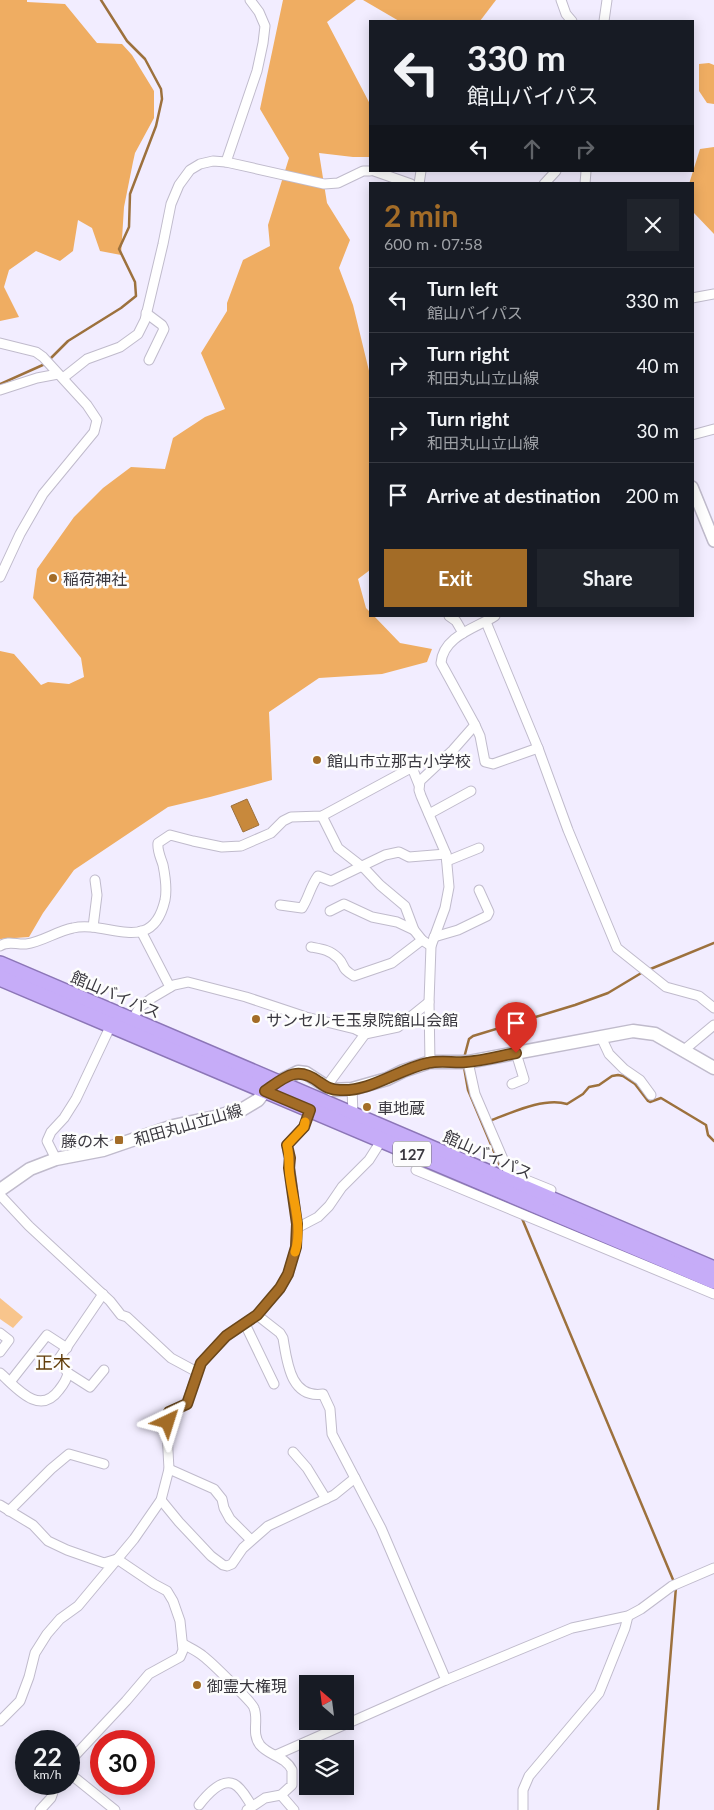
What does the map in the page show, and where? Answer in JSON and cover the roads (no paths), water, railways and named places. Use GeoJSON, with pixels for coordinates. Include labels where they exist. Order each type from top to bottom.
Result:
{"type":"FeatureCollection","features":[{"type":"Feature","properties":{"kind":"highway","name":"館山バイパス"},"geometry":{"type":"LineString","coordinates":[[0,964],[132,1020],[271,1087],[310,1110],[714,1281]]}},
{"type":"Feature","properties":{"kind":"highway","name":"館山バイパス"},"geometry":{"type":"LineString","coordinates":[[0,978],[111,1025],[271,1087],[353,1114],[547,1199],[714,1269]]}},
{"type":"Feature","properties":{"kind":"main road","name":"和田丸山立山線"},"geometry":{"type":"LineString","coordinates":[[0,1190],[30,1170],[56,1159],[103,1150],[173,1126],[243,1109],[258,1100],[271,1087],[298,1072],[306,1073],[326,1087],[342,1091],[430,1062],[468,1062],[623,1032],[644,1032],[660,1037],[714,1068]]}},
{"type":"Feature","properties":{"kind":"street"},"geometry":{"type":"LineString","coordinates":[[226,162],[257,71],[265,26],[259,12],[250,0]]}},
{"type":"Feature","properties":{"kind":"street"},"geometry":{"type":"LineString","coordinates":[[561,0],[566,14],[571,20]]}},
{"type":"Feature","properties":{"kind":"street"},"geometry":{"type":"LineString","coordinates":[[604,20],[607,0]]}},
{"type":"Feature","properties":{"kind":"street"},"geometry":{"type":"LineString","coordinates":[[0,390],[37,378],[60,376],[87,359],[129,342],[138,334],[146,314],[171,204],[179,185],[190,170],[200,164],[213,161],[226,162],[324,184],[338,183],[363,171],[369,171]]}},
{"type":"Feature","properties":{"kind":"street"},"geometry":{"type":"LineString","coordinates":[[377,172],[405,182]]}},
{"type":"Feature","properties":{"kind":"street"},"geometry":{"type":"LineString","coordinates":[[546,182],[555,172]]}},
{"type":"Feature","properties":{"kind":"street"},"geometry":{"type":"LineString","coordinates":[[694,298],[714,294]]}},
{"type":"Feature","properties":{"kind":"street"},"geometry":{"type":"LineString","coordinates":[[146,314],[162,325],[164,329],[149,360]]}},
{"type":"Feature","properties":{"kind":"street"},"geometry":{"type":"LineString","coordinates":[[0,343],[36,352],[43,357],[94,414],[97,420],[94,432],[43,494],[20,534],[0,578]]}},
{"type":"Feature","properties":{"kind":"street"},"geometry":{"type":"LineString","coordinates":[[694,434],[714,429]]}},
{"type":"Feature","properties":{"kind":"street"},"geometry":{"type":"LineString","coordinates":[[694,492],[714,541]]}},
{"type":"Feature","properties":{"kind":"street"},"geometry":{"type":"LineString","coordinates":[[450,617],[456,621],[463,633]]}},
{"type":"Feature","properties":{"kind":"street"},"geometry":{"type":"LineString","coordinates":[[494,617],[463,633],[450,644],[442,654],[442,663],[480,736],[485,762],[493,764],[538,748]]}},
{"type":"Feature","properties":{"kind":"street"},"geometry":{"type":"LineString","coordinates":[[486,622],[538,748],[568,830],[618,948],[666,987],[699,996],[714,1008]]}},
{"type":"Feature","properties":{"kind":"street"},"geometry":{"type":"LineString","coordinates":[[419,786],[420,781],[453,750],[475,725]]}},
{"type":"Feature","properties":{"kind":"street"},"geometry":{"type":"LineString","coordinates":[[0,946],[4,943],[26,944],[72,928],[86,926],[128,934],[141,931],[148,928],[156,920],[162,910],[166,897],[163,868],[158,847],[158,843],[164,837],[170,835],[222,847],[241,846],[270,833],[283,821],[291,817],[322,816],[409,769],[413,770],[421,796],[446,858],[450,887],[432,941],[429,1002],[430,1062]]}},
{"type":"Feature","properties":{"kind":"street"},"geometry":{"type":"LineString","coordinates":[[429,814],[471,791]]}},
{"type":"Feature","properties":{"kind":"street"},"geometry":{"type":"LineString","coordinates":[[322,816],[338,848],[405,906],[414,930],[422,940]]}},
{"type":"Feature","properties":{"kind":"street"},"geometry":{"type":"LineString","coordinates":[[280,905],[302,908],[307,900],[311,886],[318,876],[331,881],[385,855],[399,852],[409,857],[446,858],[479,848]]}},
{"type":"Feature","properties":{"kind":"street"},"geometry":{"type":"LineString","coordinates":[[93,927],[97,895],[95,880]]}},
{"type":"Feature","properties":{"kind":"street"},"geometry":{"type":"LineString","coordinates":[[311,947],[326,949],[339,959],[344,970],[354,976],[392,963],[422,940],[432,941],[487,916],[489,912],[479,890]]}},
{"type":"Feature","properties":{"kind":"street"},"geometry":{"type":"LineString","coordinates":[[330,911],[344,904],[372,917],[397,922],[414,930]]}},
{"type":"Feature","properties":{"kind":"street"},"geometry":{"type":"LineString","coordinates":[[141,931],[170,987]]}},
{"type":"Feature","properties":{"kind":"street"},"geometry":{"type":"LineString","coordinates":[[132,1020],[140,1007],[170,987],[188,982],[246,997],[306,1017],[355,1029],[365,1034],[398,1027],[429,1002]]}},
{"type":"Feature","properties":{"kind":"street"},"geometry":{"type":"LineString","coordinates":[[56,1159],[47,1141],[51,1132],[64,1118],[76,1099],[111,1025]]}},
{"type":"Feature","properties":{"kind":"street"},"geometry":{"type":"LineString","coordinates":[[684,1050],[714,1025]]}},
{"type":"Feature","properties":{"kind":"street"},"geometry":{"type":"LineString","coordinates":[[326,1087],[365,1034]]}},
{"type":"Feature","properties":{"kind":"street"},"geometry":{"type":"LineString","coordinates":[[600,1036],[609,1054],[624,1069],[640,1080],[651,1095]]}},
{"type":"Feature","properties":{"kind":"street"},"geometry":{"type":"LineString","coordinates":[[512,1084],[524,1079],[516,1053]]}},
{"type":"Feature","properties":{"kind":"street"},"geometry":{"type":"LineString","coordinates":[[468,1062],[475,1094],[509,1173],[550,1190],[547,1199]]}},
{"type":"Feature","properties":{"kind":"street"},"geometry":{"type":"LineString","coordinates":[[352,1089],[353,1114]]}},
{"type":"Feature","properties":{"kind":"street"},"geometry":{"type":"LineString","coordinates":[[0,1721],[20,1701],[35,1653],[47,1634],[60,1619],[78,1606],[134,1539],[161,1500],[169,1468],[167,1432],[169,1412],[187,1404],[201,1363],[213,1348],[257,1315],[280,1288],[288,1274],[296,1247],[297,1228],[287,1145],[304,1127],[310,1110]]}},
{"type":"Feature","properties":{"kind":"street"},"geometry":{"type":"LineString","coordinates":[[297,1228],[318,1217],[329,1206],[347,1181],[369,1160],[381,1141]]}},
{"type":"Feature","properties":{"kind":"street"},"geometry":{"type":"LineString","coordinates":[[416,1170],[714,1294]]}},
{"type":"Feature","properties":{"kind":"street"},"geometry":{"type":"LineString","coordinates":[[0,1194],[29,1226],[103,1294],[120,1315],[127,1317],[171,1358],[197,1372]]}},
{"type":"Feature","properties":{"kind":"street"},"geometry":{"type":"LineString","coordinates":[[103,1294],[58,1360],[68,1373],[90,1388],[104,1370]]}},
{"type":"Feature","properties":{"kind":"street"},"geometry":{"type":"LineString","coordinates":[[257,1315],[283,1338],[290,1373],[296,1384],[308,1393],[323,1394],[330,1409],[332,1434],[381,1528],[446,1680]]}},
{"type":"Feature","properties":{"kind":"street"},"geometry":{"type":"LineString","coordinates":[[245,1324],[274,1384]]}},
{"type":"Feature","properties":{"kind":"street"},"geometry":{"type":"LineString","coordinates":[[0,1333],[10,1340],[0,1352]]}},
{"type":"Feature","properties":{"kind":"street"},"geometry":{"type":"LineString","coordinates":[[10,1382],[47,1335],[67,1348]]}},
{"type":"Feature","properties":{"kind":"street"},"geometry":{"type":"LineString","coordinates":[[0,1373],[22,1393],[45,1401],[55,1395],[62,1387],[68,1373]]}},
{"type":"Feature","properties":{"kind":"street"},"geometry":{"type":"LineString","coordinates":[[293,1452],[307,1468],[326,1499]]}},
{"type":"Feature","properties":{"kind":"street"},"geometry":{"type":"LineString","coordinates":[[104,1464],[69,1454],[3,1508],[33,1525],[48,1541],[67,1550],[104,1563],[117,1559]]}},
{"type":"Feature","properties":{"kind":"street"},"geometry":{"type":"LineString","coordinates":[[169,1468],[214,1489],[222,1499],[229,1517],[251,1540]]}},
{"type":"Feature","properties":{"kind":"street"},"geometry":{"type":"LineString","coordinates":[[161,1500],[211,1556],[223,1565],[232,1564],[243,1548],[268,1526],[326,1499],[356,1478]]}},
{"type":"Feature","properties":{"kind":"street"},"geometry":{"type":"LineString","coordinates":[[80,1750],[126,1702],[149,1674],[180,1657],[183,1644],[180,1621],[168,1591],[154,1584],[117,1559]]}},
{"type":"Feature","properties":{"kind":"street"},"geometry":{"type":"LineString","coordinates":[[276,1755],[446,1680],[572,1628],[628,1616],[674,1585],[714,1568]]}},
{"type":"Feature","properties":{"kind":"street"},"geometry":{"type":"LineString","coordinates":[[523,1810],[523,1790],[529,1776],[599,1693],[623,1634],[628,1616]]}},
{"type":"Feature","properties":{"kind":"street"},"geometry":{"type":"LineString","coordinates":[[183,1644],[202,1655],[254,1706],[256,1719],[254,1731],[258,1742],[267,1753],[276,1755],[290,1765],[293,1776],[292,1784],[281,1795],[265,1798],[250,1808],[240,1789],[234,1784],[226,1783],[213,1790],[198,1804]]}},
{"type":"Feature","properties":{"kind":"street"},"geometry":{"type":"LineString","coordinates":[[80,1781],[115,1810]]}},
{"type":"Feature","properties":{"kind":"street"},"geometry":{"type":"LineString","coordinates":[[40,1810],[52,1795]]}},
{"type":"Feature","properties":{"kind":"street"},"geometry":{"type":"LineString","coordinates":[[281,1795],[294,1810]]}},
{"type":"Feature","properties":{"kind":"waterway"},"geometry":{"type":"LineString","coordinates":[[49,360],[68,341],[121,308],[136,296],[135,282],[119,249],[129,227],[130,194],[156,126],[162,99],[161,89],[145,59],[127,41],[101,0]]}},
{"type":"Feature","properties":{"kind":"waterway"},"geometry":{"type":"LineString","coordinates":[[0,384],[45,364]]}},
{"type":"Feature","properties":{"kind":"waterway"},"geometry":{"type":"LineString","coordinates":[[648,970],[714,943]]}},
{"type":"Feature","properties":{"kind":"waterway"},"geometry":{"type":"LineString","coordinates":[[464,1058],[469,1039],[473,1036],[608,993],[643,972]]}},
{"type":"Feature","properties":{"kind":"waterway"},"geometry":{"type":"LineString","coordinates":[[464,1067],[468,1090],[500,1166]]}},
{"type":"Feature","properties":{"kind":"waterway"},"geometry":{"type":"LineString","coordinates":[[492,1120],[539,1104],[549,1102],[567,1104],[583,1094],[589,1087],[599,1085],[612,1076],[618,1075],[635,1084],[648,1101],[661,1098],[706,1125],[708,1135],[714,1141]]}},
{"type":"Feature","properties":{"kind":"waterway"},"geometry":{"type":"LineString","coordinates":[[521,1216],[674,1582]]}},
{"type":"Feature","properties":{"kind":"waterway"},"geometry":{"type":"LineString","coordinates":[[658,1810],[676,1587]]}},
{"type":"Feature","properties":{"kind":"place","name":"稲荷神社"},"geometry":{"type":"Point","coordinates":[53,578]}},
{"type":"Feature","properties":{"kind":"place","name":"館山市立那古小学校"},"geometry":{"type":"Point","coordinates":[317,760]}},
{"type":"Feature","properties":{"kind":"place","name":"サンセルモ玉泉院館山会館"},"geometry":{"type":"Point","coordinates":[256,1019]}},
{"type":"Feature","properties":{"kind":"place","name":"車地蔵"},"geometry":{"type":"Point","coordinates":[367,1107]}},
{"type":"Feature","properties":{"kind":"place","name":"藤の木"},"geometry":{"type":"Point","coordinates":[119,1140]}},
{"type":"Feature","properties":{"kind":"place","name":"御霊大権現"},"geometry":{"type":"Point","coordinates":[197,1685]}},
{"type":"Feature","properties":{"kind":"district","name":"正木"},"geometry":{"type":"Point","coordinates":[53,1362]}}]}
